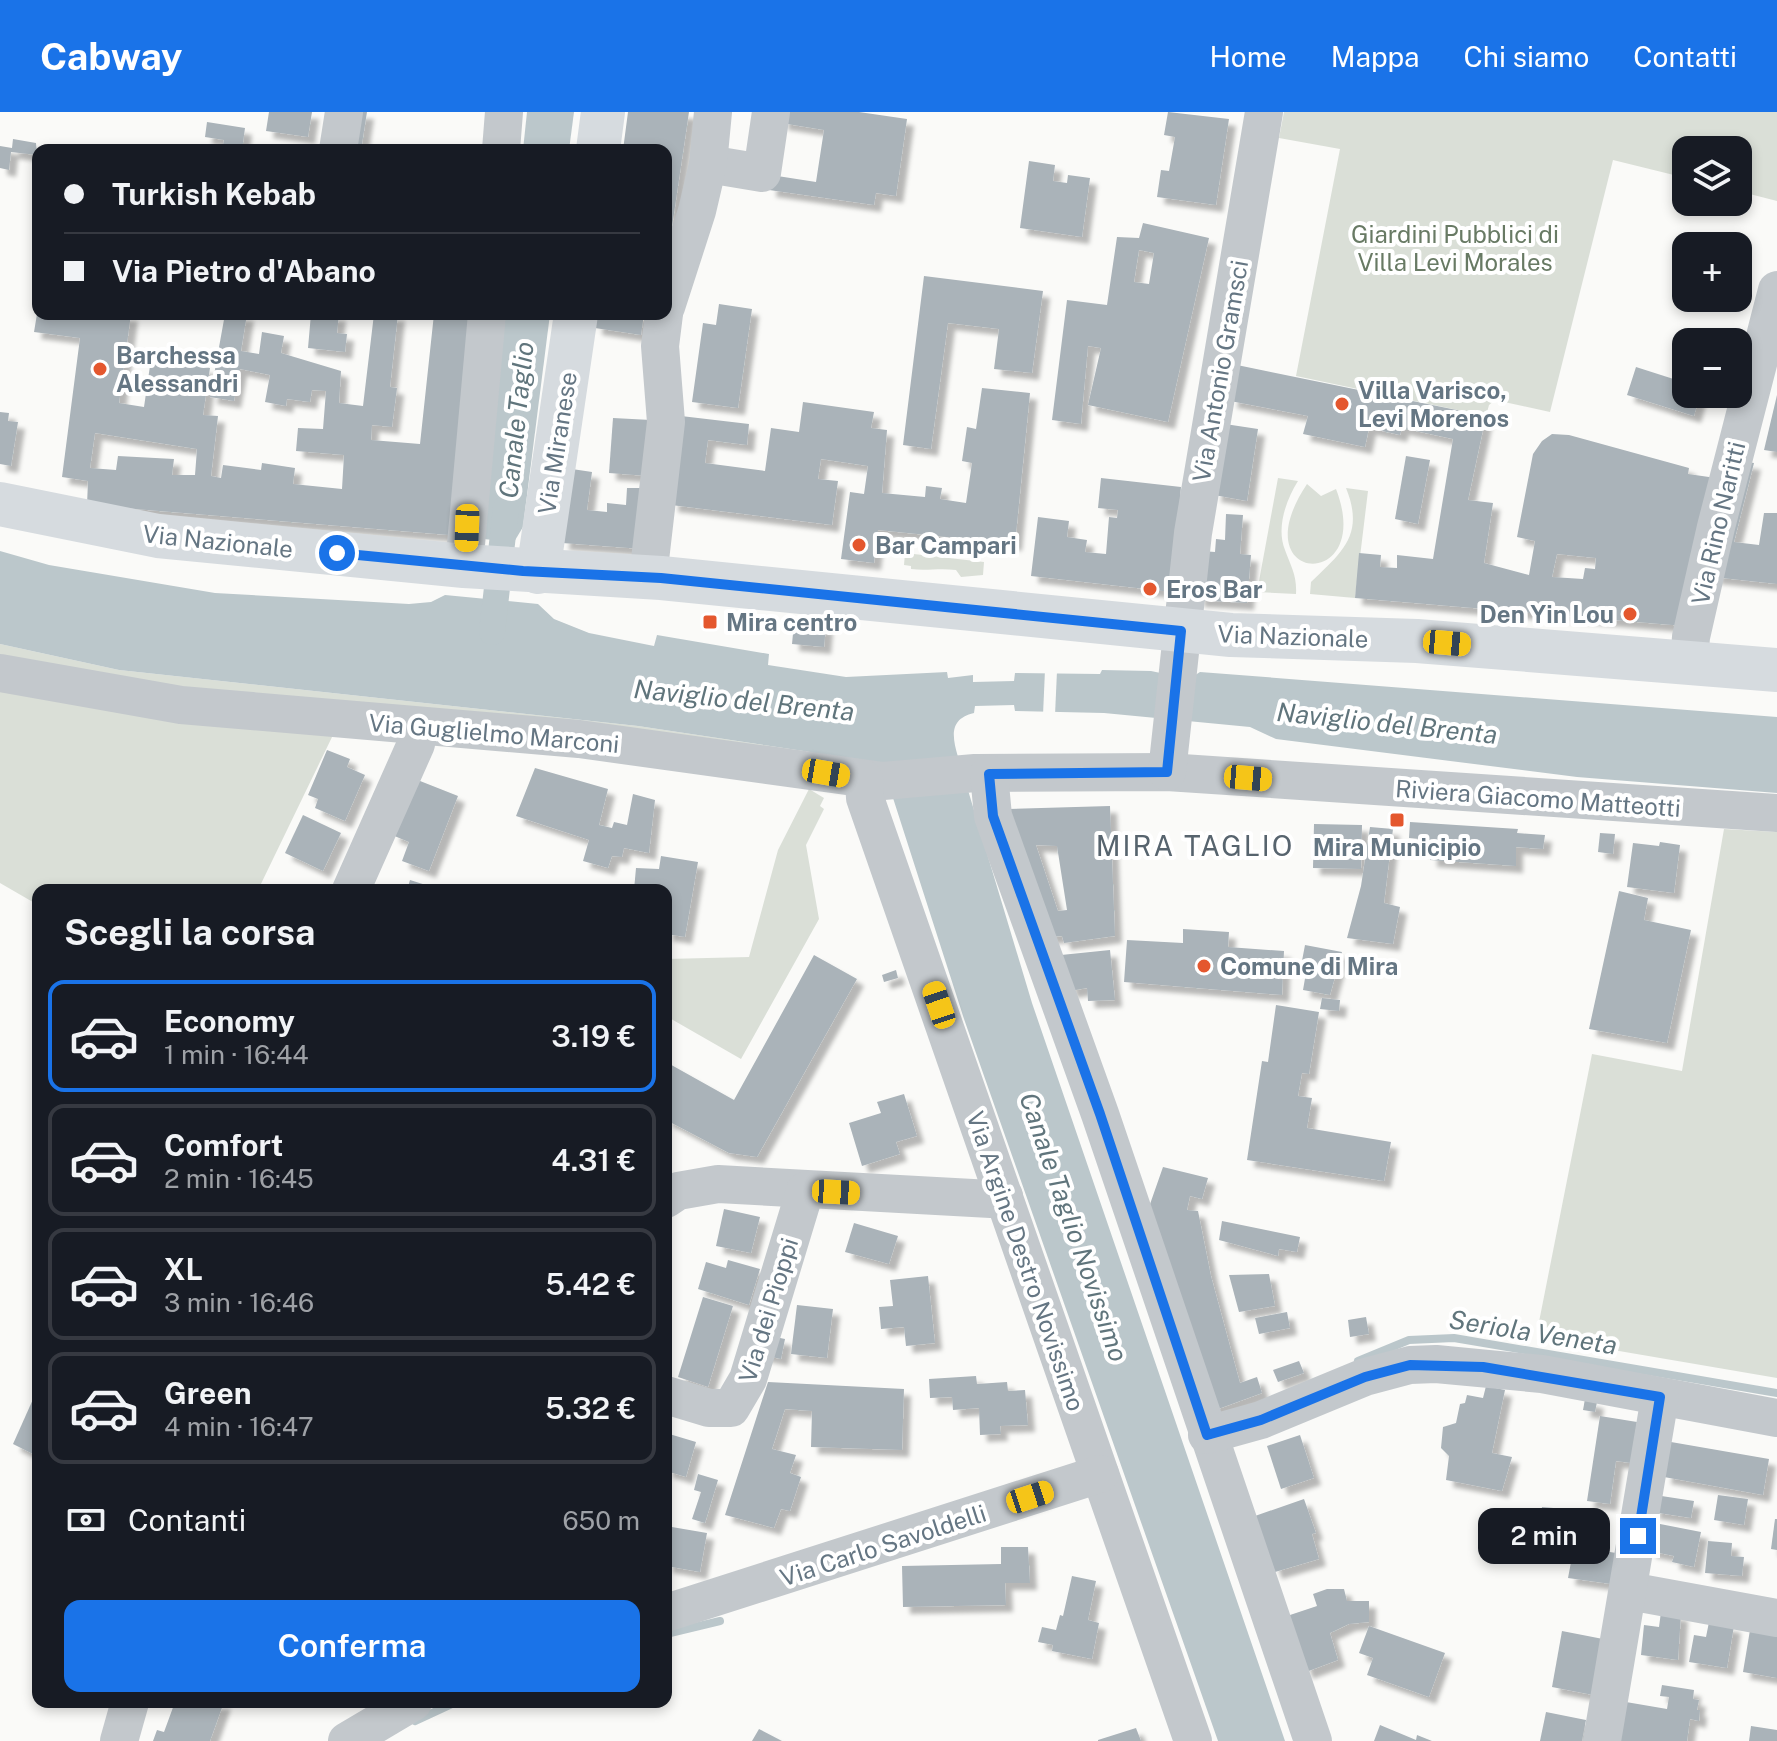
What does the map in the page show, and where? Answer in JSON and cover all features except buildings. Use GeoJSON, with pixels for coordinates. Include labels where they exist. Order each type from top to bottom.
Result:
{"type":"FeatureCollection","features":[{"type":"Feature","properties":{"kind":"main road"},"geometry":{"type":"LineString","coordinates":[[599,144],[603,112]]}},
{"type":"Feature","properties":{"kind":"main road","name":"Via Miranese"},"geometry":{"type":"LineString","coordinates":[[531,571],[575,320]]}},
{"type":"Feature","properties":{"kind":"main road","name":"Via Nazionale"},"geometry":{"type":"LineString","coordinates":[[0,504],[158,536],[468,566],[648,577],[1178,652],[1417,641],[1777,670]]}},
{"type":"Feature","properties":{"kind":"street"},"geometry":{"type":"LineString","coordinates":[[339,144],[344,112]]}},
{"type":"Feature","properties":{"kind":"street"},"geometry":{"type":"LineString","coordinates":[[501,144],[504,112]]}},
{"type":"Feature","properties":{"kind":"street"},"geometry":{"type":"LineString","coordinates":[[672,289],[691,234],[711,147],[762,173],[771,112]]}},
{"type":"Feature","properties":{"kind":"street","name":"Via Antonio Gramsci"},"geometry":{"type":"LineString","coordinates":[[1167,772],[1193,533],[1264,112]]}},
{"type":"Feature","properties":{"kind":"street","name":"Via Rino Naritti"},"geometry":{"type":"LineString","coordinates":[[1689,663],[1691,637],[1777,290]]}},
{"type":"Feature","properties":{"kind":"street"},"geometry":{"type":"LineString","coordinates":[[468,566],[487,320]]}},
{"type":"Feature","properties":{"kind":"street"},"geometry":{"type":"LineString","coordinates":[[648,577],[665,411],[650,370],[662,320]]}},
{"type":"Feature","properties":{"kind":"street","name":"Via Guglielmo Marconi"},"geometry":{"type":"LineString","coordinates":[[0,673],[181,705],[670,749],[873,780],[977,774],[1167,772]]}},
{"type":"Feature","properties":{"kind":"street"},"geometry":{"type":"LineString","coordinates":[[354,884],[416,744],[419,726]]}},
{"type":"Feature","properties":{"kind":"street","name":"Riviera Giacomo Matteotti"},"geometry":{"type":"LineString","coordinates":[[1167,772],[1777,813]]}},
{"type":"Feature","properties":{"kind":"street"},"geometry":{"type":"LineString","coordinates":[[977,774],[1114,1110],[1207,1435],[1313,1741]]}},
{"type":"Feature","properties":{"kind":"street","name":"Via Argine Destro Novissimo"},"geometry":{"type":"LineString","coordinates":[[873,780],[865,798],[1193,1741]]}},
{"type":"Feature","properties":{"kind":"street"},"geometry":{"type":"LineString","coordinates":[[672,1195],[678,1191],[718,1184],[991,1199],[1004,1196]]}},
{"type":"Feature","properties":{"kind":"street","name":"Via dei Pioppi"},"geometry":{"type":"LineString","coordinates":[[672,1397],[709,1408],[731,1408],[737,1403],[748,1379],[805,1191]]}},
{"type":"Feature","properties":{"kind":"street"},"geometry":{"type":"LineString","coordinates":[[1207,1435],[1261,1420],[1365,1377],[1410,1365],[1483,1367],[1777,1418]]}},
{"type":"Feature","properties":{"kind":"street"},"geometry":{"type":"LineString","coordinates":[[1602,1741],[1660,1397]]}},
{"type":"Feature","properties":{"kind":"street","name":"Via Carlo Savoldelli"},"geometry":{"type":"LineString","coordinates":[[672,1611],[1100,1474]]}},
{"type":"Feature","properties":{"kind":"street"},"geometry":{"type":"LineString","coordinates":[[1629,1591],[1777,1618]]}},
{"type":"Feature","properties":{"kind":"street"},"geometry":{"type":"LineString","coordinates":[[119,1741],[128,1708]]}},
{"type":"Feature","properties":{"kind":"street"},"geometry":{"type":"LineString","coordinates":[[347,1741],[403,1708]]}},
{"type":"Feature","properties":{"kind":"green space","name":"Giardini Pubblici di Villa Levi Morales"},"geometry":{"type":"Polygon","coordinates":[[[1284,112],[1777,112],[1777,201],[1752,195],[1752,136],[1672,136],[1672,175],[1613,160],[1550,412],[1495,400],[1489,405],[1486,416],[1296,376],[1340,149],[1279,138],[1284,112]]]}},
{"type":"Feature","properties":{"kind":"green space"},"geometry":{"type":"Polygon","coordinates":[[[1278,478],[1298,481],[1286,505],[1282,524],[1282,541],[1295,576],[1296,594],[1257,592],[1278,478]]]}},
{"type":"Feature","properties":{"kind":"green space"},"geometry":{"type":"Polygon","coordinates":[[[1307,484],[1321,496],[1336,489],[1343,523],[1339,546],[1326,560],[1311,564],[1297,558],[1288,542],[1290,518],[1307,484]]]}},
{"type":"Feature","properties":{"kind":"green space"},"geometry":{"type":"Polygon","coordinates":[[[1346,488],[1368,491],[1355,598],[1310,594],[1311,582],[1341,551],[1351,530],[1353,518],[1346,488]]]}},
{"type":"Feature","properties":{"kind":"green space"},"geometry":{"type":"Polygon","coordinates":[[[905,553],[984,562],[983,575],[961,577],[956,570],[911,569],[911,566],[904,565],[905,553]]]}},
{"type":"Feature","properties":{"kind":"green space"},"geometry":{"type":"Polygon","coordinates":[[[0,644],[119,670],[638,726],[810,752],[424,717],[0,664],[0,644]]]}},
{"type":"Feature","properties":{"kind":"green space"},"geometry":{"type":"Polygon","coordinates":[[[0,687],[333,735],[261,884],[32,884],[32,902],[0,883],[0,687]]]}},
{"type":"Feature","properties":{"kind":"green space"},"geometry":{"type":"Polygon","coordinates":[[[809,789],[824,798],[820,806],[824,809],[806,845],[819,919],[741,1059],[672,1019],[672,959],[749,957],[778,850],[809,789]]]}},
{"type":"Feature","properties":{"kind":"green space"},"geometry":{"type":"Polygon","coordinates":[[[1724,829],[1777,832],[1777,1378],[1584,1345],[1537,1332],[1592,1054],[1682,1071],[1724,829]]]}},
{"type":"Feature","properties":{"kind":"water"},"geometry":{"type":"Polygon","coordinates":[[[527,112],[574,112],[570,144],[524,144],[527,112]]]}},
{"type":"Feature","properties":{"kind":"water"},"geometry":{"type":"Polygon","coordinates":[[[504,320],[549,320],[523,527],[514,542],[483,539],[504,320]]]}},
{"type":"Feature","properties":{"kind":"water"},"geometry":{"type":"Polygon","coordinates":[[[0,551],[49,565],[215,593],[409,604],[431,602],[445,595],[538,604],[554,619],[589,633],[654,646],[657,635],[769,654],[768,665],[846,677],[947,672],[948,678],[973,675],[973,682],[1014,681],[1015,673],[1100,674],[1102,670],[1151,671],[1189,679],[1200,672],[1777,717],[1777,793],[1577,777],[1276,739],[1250,727],[1104,713],[1015,711],[1014,705],[975,706],[974,713],[956,724],[954,742],[958,757],[1032,1003],[1285,1741],[1218,1741],[964,1019],[893,798],[810,752],[638,726],[119,670],[0,644],[0,551]]]}},
{"type":"Feature","properties":{"kind":"pier"},"geometry":{"type":"Polygon","coordinates":[[[1045,670],[1057,671],[1055,715],[1043,715],[1045,670]]]}},
{"type":"Feature","properties":{"kind":"waterway","name":"Canale Taglio"},"geometry":{"type":"LineString","coordinates":[[492,632],[506,508]]}},
{"type":"Feature","properties":{"kind":"waterway","name":"Seriola Veneta"},"geometry":{"type":"LineString","coordinates":[[1358,1361],[1409,1340],[1454,1338],[1777,1393]]}},
{"type":"Feature","properties":{"kind":"waterway","name":"Seriola Veneta"},"geometry":{"type":"LineString","coordinates":[[672,1633],[720,1621]]}},
{"type":"Feature","properties":{"kind":"waterway","name":"Seriola Veneta"},"geometry":{"type":"LineString","coordinates":[[415,1721],[443,1708]]}},
{"type":"Feature","properties":{"kind":"place","name":"Barchessa Alessandri"},"geometry":{"type":"Point","coordinates":[100,369]}},
{"type":"Feature","properties":{"kind":"place","name":"Villa Varisco, Levi Morenos"},"geometry":{"type":"Point","coordinates":[1342,404]}},
{"type":"Feature","properties":{"kind":"place","name":"Bar Campari"},"geometry":{"type":"Point","coordinates":[859,545]}},
{"type":"Feature","properties":{"kind":"place","name":"Eros Bar"},"geometry":{"type":"Point","coordinates":[1150,589]}},
{"type":"Feature","properties":{"kind":"place","name":"Den Yin Lou"},"geometry":{"type":"Point","coordinates":[1630,614]}},
{"type":"Feature","properties":{"kind":"place","name":"Mira centro"},"geometry":{"type":"Point","coordinates":[710,622]}},
{"type":"Feature","properties":{"kind":"place","name":"Mira Municipio"},"geometry":{"type":"Point","coordinates":[1397,820]}},
{"type":"Feature","properties":{"kind":"place","name":"Comune di Mira"},"geometry":{"type":"Point","coordinates":[1204,966]}},
{"type":"Feature","properties":{"kind":"district","name":"MIRA TAGLIO"},"geometry":{"type":"Point","coordinates":[1195,845]}},
{"type":"Feature","properties":{"kind":"route"},"geometry":{"type":"LineString","coordinates":[[337,553],[523,571],[661,578],[1181,631],[1167,772],[989,774],[993,816],[1100,1114],[1207,1435],[1261,1420],[1365,1377],[1410,1365],[1458,1364],[1542,1374],[1660,1397],[1638,1536]]}},
{"type":"Feature","properties":{"kind":"water label","name":"Naviglio del Brenta"},"geometry":{"type":"Point","coordinates":[744,700]}},
{"type":"Feature","properties":{"kind":"water label","name":"Naviglio del Brenta"},"geometry":{"type":"Point","coordinates":[1387,723]}},
{"type":"Feature","properties":{"kind":"water label","name":"Canale Taglio Novissimo"},"geometry":{"type":"Point","coordinates":[1074,1227]}}]}
